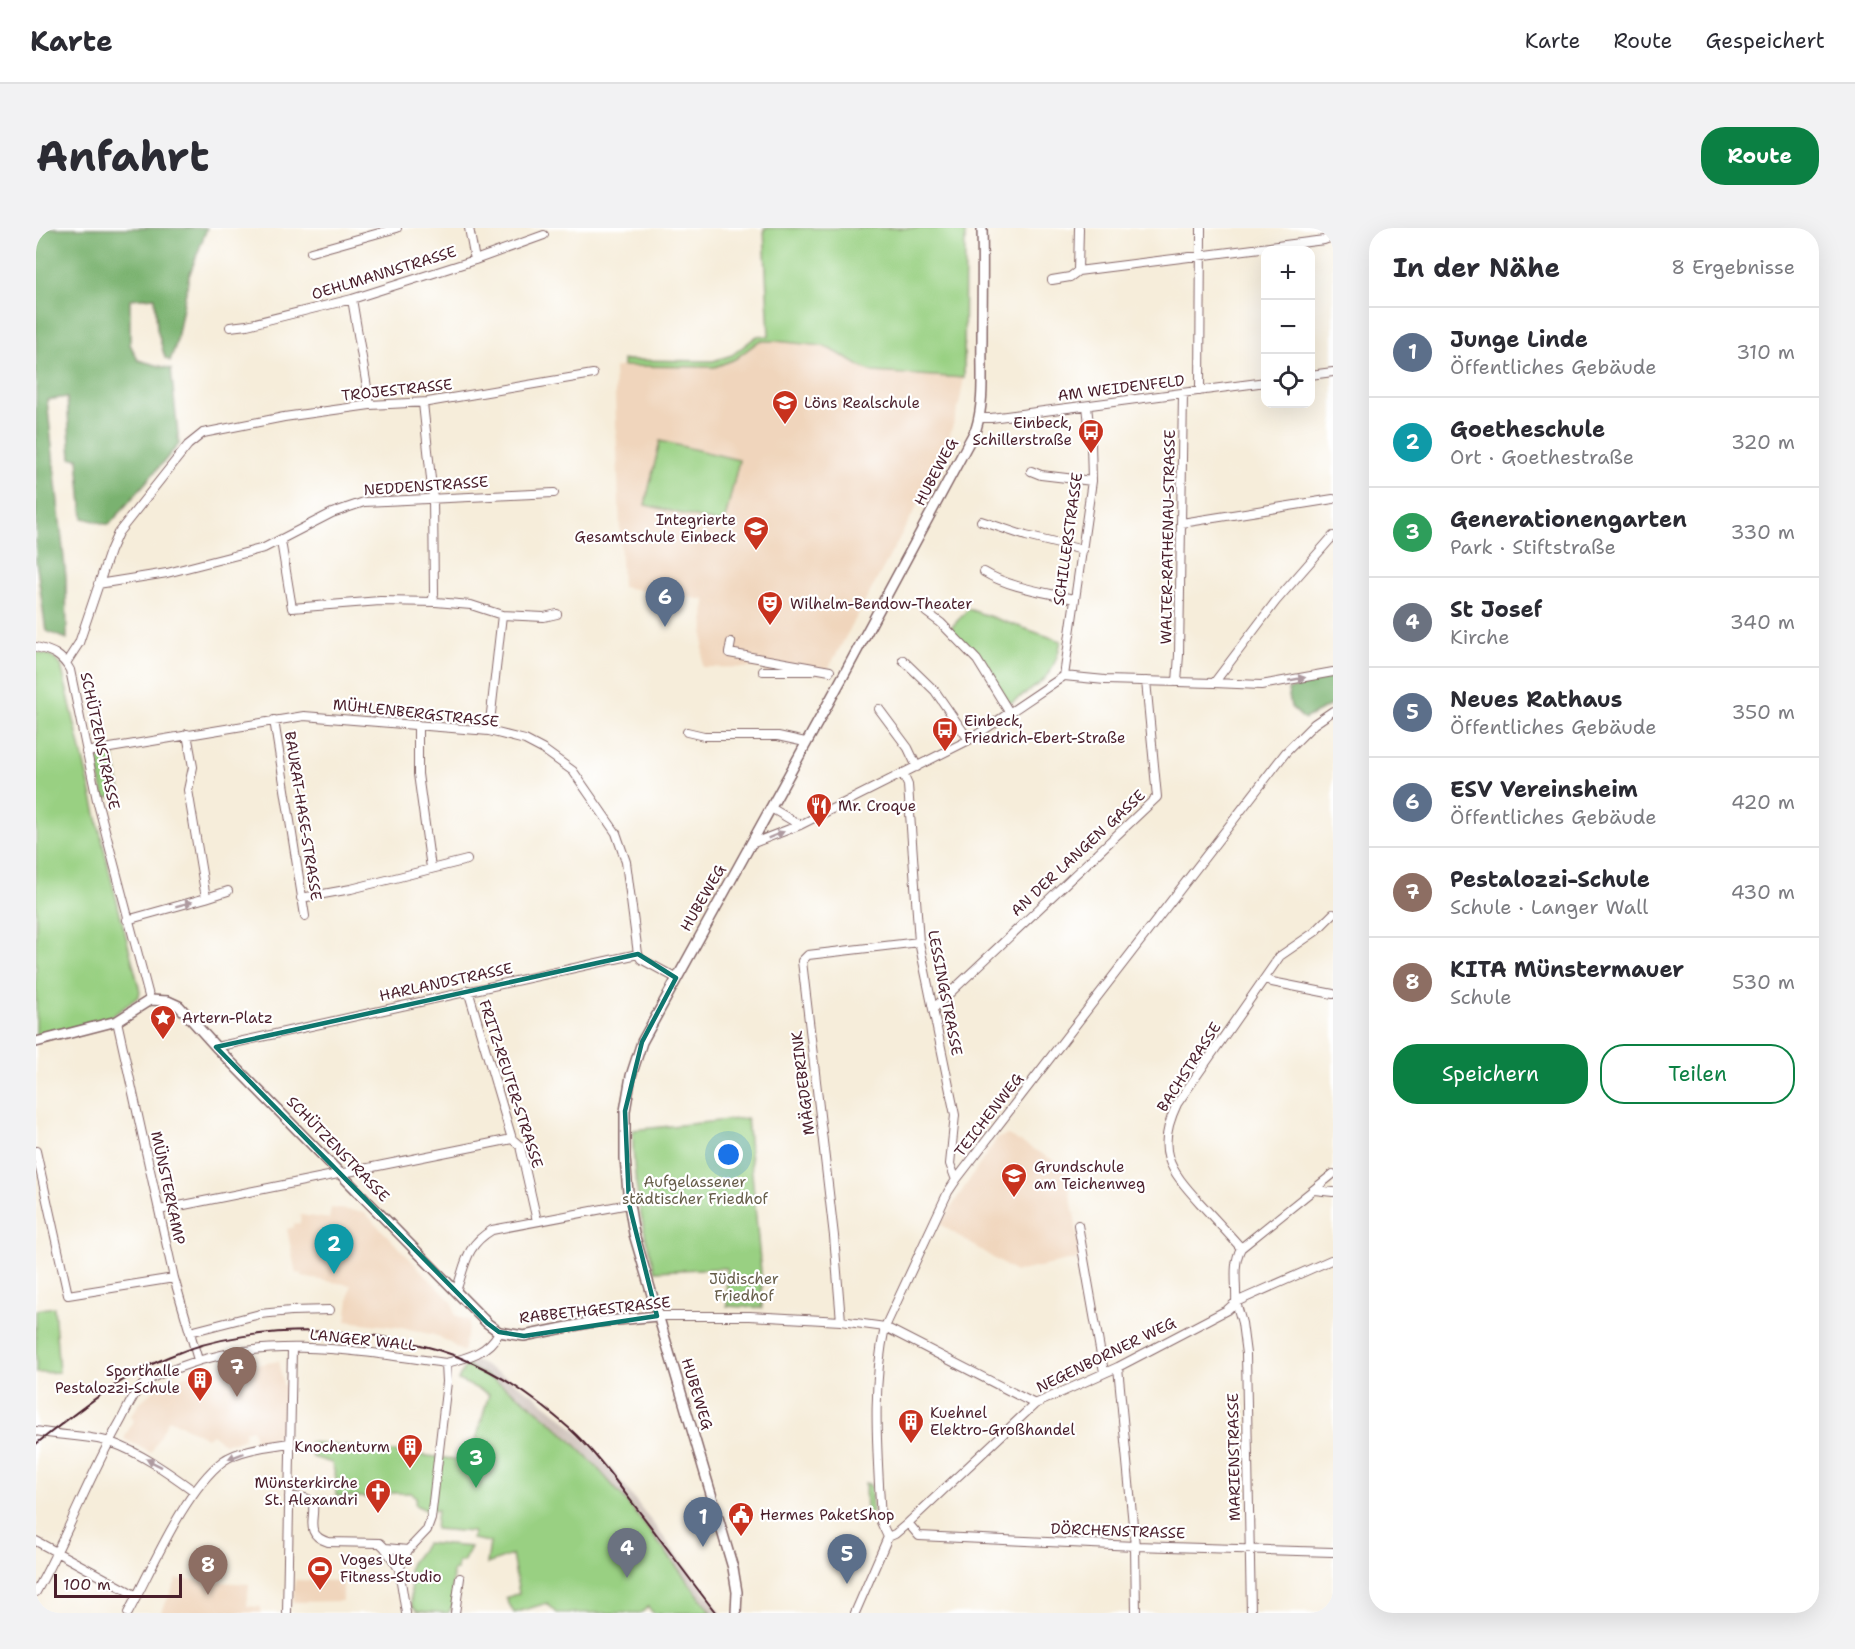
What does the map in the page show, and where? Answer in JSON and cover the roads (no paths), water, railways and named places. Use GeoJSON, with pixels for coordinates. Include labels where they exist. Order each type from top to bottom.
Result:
{"type":"FeatureCollection","features":[{"type":"Feature","properties":{"kind":"street"},"geometry":{"type":"LineString","coordinates":[[311,252],[397,228]]}},
{"type":"Feature","properties":{"kind":"street"},"geometry":{"type":"LineString","coordinates":[[469,228],[475,260]]}},
{"type":"Feature","properties":{"kind":"street","name":"HUBEWEG"},"geometry":{"type":"LineString","coordinates":[[736,1613],[737,1592],[733,1568],[634,1234],[625,1158],[625,1111],[631,1076],[642,1042],[676,978],[751,844],[774,810],[806,742],[976,429],[980,418],[984,288],[982,228]]}},
{"type":"Feature","properties":{"kind":"street"},"geometry":{"type":"LineString","coordinates":[[1078,270],[1079,228]]}},
{"type":"Feature","properties":{"kind":"street"},"geometry":{"type":"LineString","coordinates":[[1200,391],[1201,228]]}},
{"type":"Feature","properties":{"kind":"street","name":"OEHLMANNSTRASSE"},"geometry":{"type":"LineString","coordinates":[[230,327],[247,325],[352,299],[475,260],[544,235]]}},
{"type":"Feature","properties":{"kind":"street"},"geometry":{"type":"LineString","coordinates":[[1053,280],[1070,277],[1078,270],[1324,240],[1333,237]]}},
{"type":"Feature","properties":{"kind":"street"},"geometry":{"type":"LineString","coordinates":[[352,299],[370,405]]}},
{"type":"Feature","properties":{"kind":"street"},"geometry":{"type":"LineString","coordinates":[[1315,374],[1333,372]]}},
{"type":"Feature","properties":{"kind":"street","name":"TROJESTRASSE"},"geometry":{"type":"LineString","coordinates":[[203,433],[284,417],[370,405],[423,403],[593,374]]}},
{"type":"Feature","properties":{"kind":"street","name":"AM WEIDENFELD"},"geometry":{"type":"LineString","coordinates":[[980,418],[1261,382]]}},
{"type":"Feature","properties":{"kind":"street","name":"WALTER-RATHENAU-STRASSE"},"geometry":{"type":"LineString","coordinates":[[1177,682],[1183,393]]}},
{"type":"Feature","properties":{"kind":"street"},"geometry":{"type":"LineString","coordinates":[[423,403],[433,498],[434,594],[432,602]]}},
{"type":"Feature","properties":{"kind":"street","name":"SCHILLERSTRASSE"},"geometry":{"type":"LineString","coordinates":[[1064,676],[1092,481],[1087,406]]}},
{"type":"Feature","properties":{"kind":"street","name":"SCHÜTZENSTRASSE"},"geometry":{"type":"LineString","coordinates":[[66,663],[79,643],[98,584],[118,533],[188,446],[203,433]]}},
{"type":"Feature","properties":{"kind":"street"},"geometry":{"type":"LineString","coordinates":[[1031,471],[1041,475],[1092,481]]}},
{"type":"Feature","properties":{"kind":"street","name":"NEDDENSTRASSE"},"geometry":{"type":"LineString","coordinates":[[98,584],[166,573],[264,548],[281,541],[307,525],[364,502],[554,493]]}},
{"type":"Feature","properties":{"kind":"street"},"geometry":{"type":"LineString","coordinates":[[1182,523],[1333,499]]}},
{"type":"Feature","properties":{"kind":"street"},"geometry":{"type":"LineString","coordinates":[[981,521],[1026,536],[1083,550]]}},
{"type":"Feature","properties":{"kind":"street"},"geometry":{"type":"LineString","coordinates":[[1214,683],[1276,601],[1333,536]]}},
{"type":"Feature","properties":{"kind":"street"},"geometry":{"type":"LineString","coordinates":[[281,541],[292,608],[371,601],[432,602],[471,605],[502,615],[544,617],[557,614]]}},
{"type":"Feature","properties":{"kind":"street"},"geometry":{"type":"LineString","coordinates":[[984,572],[1016,585],[1074,599]]}},
{"type":"Feature","properties":{"kind":"street"},"geometry":{"type":"LineString","coordinates":[[926,612],[941,623],[977,660],[1009,712]]}},
{"type":"Feature","properties":{"kind":"street"},"geometry":{"type":"LineString","coordinates":[[489,731],[502,615]]}},
{"type":"Feature","properties":{"kind":"street"},"geometry":{"type":"LineString","coordinates":[[731,642],[729,653],[830,671]]}},
{"type":"Feature","properties":{"kind":"street","name":"SCHÜTZENSTRASSE"},"geometry":{"type":"LineString","coordinates":[[36,647],[49,650],[61,657],[71,677],[86,752],[146,1002],[168,1001],[179,1006],[216,1047],[499,1332]]}},
{"type":"Feature","properties":{"kind":"street"},"geometry":{"type":"LineString","coordinates":[[903,660],[935,691],[969,740]]}},
{"type":"Feature","properties":{"kind":"street"},"geometry":{"type":"LineString","coordinates":[[779,671],[782,662]]}},
{"type":"Feature","properties":{"kind":"street"},"geometry":{"type":"LineString","coordinates":[[763,671],[846,670]]}},
{"type":"Feature","properties":{"kind":"street"},"geometry":{"type":"LineString","coordinates":[[751,844],[800,825],[969,740],[1064,676],[1261,685],[1333,672]]}},
{"type":"Feature","properties":{"kind":"street","name":"AN DER LANGEN GASSE"},"geometry":{"type":"LineString","coordinates":[[934,1008],[1157,797],[1146,681]]}},
{"type":"Feature","properties":{"kind":"street"},"geometry":{"type":"LineString","coordinates":[[879,709],[908,748],[917,767]]}},
{"type":"Feature","properties":{"kind":"street","name":"TEICHENWEG"},"geometry":{"type":"LineString","coordinates":[[888,1537],[881,1522],[876,1390],[881,1346],[885,1327],[948,1192],[1286,752],[1314,724],[1333,711]]}},
{"type":"Feature","properties":{"kind":"street","name":"MÜHLENBERGSTRASSE"},"geometry":{"type":"LineString","coordinates":[[86,752],[304,716],[489,731],[525,740],[544,750],[573,771],[616,833],[626,862],[638,954]]}},
{"type":"Feature","properties":{"kind":"street","name":"BAURAT-HASE-STRASSE"},"geometry":{"type":"LineString","coordinates":[[274,720],[305,916]]}},
{"type":"Feature","properties":{"kind":"street"},"geometry":{"type":"LineString","coordinates":[[418,725],[420,794],[432,868]]}},
{"type":"Feature","properties":{"kind":"street"},"geometry":{"type":"LineString","coordinates":[[687,732],[704,736],[778,736],[806,742]]}},
{"type":"Feature","properties":{"kind":"street"},"geometry":{"type":"LineString","coordinates":[[187,734],[193,767],[188,790],[206,898]]}},
{"type":"Feature","properties":{"kind":"street","name":"LESSINGSTRASSE"},"geometry":{"type":"LineString","coordinates":[[903,774],[908,785],[919,942],[955,1115],[950,1164],[956,1180]]}},
{"type":"Feature","properties":{"kind":"street"},"geometry":{"type":"LineString","coordinates":[[774,810],[800,825]]}},
{"type":"Feature","properties":{"kind":"street"},"geometry":{"type":"LineString","coordinates":[[302,898],[351,889],[467,860]]}},
{"type":"Feature","properties":{"kind":"street"},"geometry":{"type":"LineString","coordinates":[[127,920],[228,891]]}},
{"type":"Feature","properties":{"kind":"street","name":"BACHSTRASSE"},"geometry":{"type":"LineString","coordinates":[[1241,1248],[1177,1177],[1170,1162],[1166,1141],[1168,1122],[1177,1104],[1280,956],[1315,932],[1333,914]]}},
{"type":"Feature","properties":{"kind":"street","name":"MÄGDEBRINK"},"geometry":{"type":"LineString","coordinates":[[842,1322],[802,961],[808,955],[919,942]]}},
{"type":"Feature","properties":{"kind":"street"},"geometry":{"type":"LineString","coordinates":[[638,954],[641,959],[676,978]]}},
{"type":"Feature","properties":{"kind":"street","name":"HARLANDSTRASSE"},"geometry":{"type":"LineString","coordinates":[[216,1047],[638,954]]}},
{"type":"Feature","properties":{"kind":"street"},"geometry":{"type":"LineString","coordinates":[[1265,978],[1272,982],[1333,994]]}},
{"type":"Feature","properties":{"kind":"street","name":"FRITZ-REUTER-STRASSE"},"geometry":{"type":"LineString","coordinates":[[468,990],[512,1139],[520,1146],[537,1221]]}},
{"type":"Feature","properties":{"kind":"street"},"geometry":{"type":"LineString","coordinates":[[36,1042],[117,1021],[146,1002]]}},
{"type":"Feature","properties":{"kind":"street","name":"MÜNSTERKAMP"},"geometry":{"type":"LineString","coordinates":[[117,1021],[174,1278],[198,1360]]}},
{"type":"Feature","properties":{"kind":"street"},"geometry":{"type":"LineString","coordinates":[[159,1210],[512,1139]]}},
{"type":"Feature","properties":{"kind":"street"},"geometry":{"type":"LineString","coordinates":[[36,1151],[68,1295],[174,1278]]}},
{"type":"Feature","properties":{"kind":"street"},"geometry":{"type":"LineString","coordinates":[[1236,1302],[1235,1266],[1236,1257],[1241,1248],[1333,1174]]}},
{"type":"Feature","properties":{"kind":"street"},"geometry":{"type":"LineString","coordinates":[[1314,1190],[1333,1192]]}},
{"type":"Feature","properties":{"kind":"street"},"geometry":{"type":"LineString","coordinates":[[456,1291],[471,1247],[478,1239],[492,1230],[629,1204]]}},
{"type":"Feature","properties":{"kind":"street"},"geometry":{"type":"LineString","coordinates":[[1078,1226],[1104,1372]]}},
{"type":"Feature","properties":{"kind":"street","name":"NEGENBORNER WEG"},"geometry":{"type":"LineString","coordinates":[[888,1537],[908,1523],[1035,1404],[1118,1367],[1227,1310],[1236,1302],[1331,1260]]}},
{"type":"Feature","properties":{"kind":"street","name":"MARIENSTRASSE"},"geometry":{"type":"LineString","coordinates":[[1236,1302],[1242,1323],[1246,1354],[1251,1613]]}},
{"type":"Feature","properties":{"kind":"street"},"geometry":{"type":"LineString","coordinates":[[190,1332],[260,1314],[330,1310]]}},
{"type":"Feature","properties":{"kind":"street","name":"RABBETHGESTRASSE"},"geometry":{"type":"LineString","coordinates":[[499,1332],[524,1336],[588,1323],[657,1316],[750,1316],[885,1327],[1035,1404]]}},
{"type":"Feature","properties":{"kind":"street","name":"LANGER WALL"},"geometry":{"type":"LineString","coordinates":[[36,1592],[58,1552],[109,1442],[139,1388],[154,1377],[198,1360],[254,1349],[341,1348],[447,1363],[486,1350],[494,1342],[499,1332]]}},
{"type":"Feature","properties":{"kind":"street"},"geometry":{"type":"LineString","coordinates":[[287,1613],[292,1348]]}},
{"type":"Feature","properties":{"kind":"street"},"geometry":{"type":"LineString","coordinates":[[399,1569],[408,1550],[427,1530],[431,1519],[447,1382],[447,1363]]}},
{"type":"Feature","properties":{"kind":"street"},"geometry":{"type":"LineString","coordinates":[[1118,1367],[1135,1546],[1136,1613]]}},
{"type":"Feature","properties":{"kind":"street"},"geometry":{"type":"LineString","coordinates":[[36,1431],[109,1442],[159,1465],[194,1491]]}},
{"type":"Feature","properties":{"kind":"street"},"geometry":{"type":"LineString","coordinates":[[128,1613],[194,1491],[224,1460],[265,1446],[290,1443]]}},
{"type":"Feature","properties":{"kind":"street"},"geometry":{"type":"LineString","coordinates":[[289,1497],[305,1497],[310,1500],[313,1505],[312,1528],[320,1540],[380,1543],[386,1548],[399,1569],[406,1613]]}},
{"type":"Feature","properties":{"kind":"street","name":"DÖRCHENSTRASSE"},"geometry":{"type":"LineString","coordinates":[[908,1523],[919,1536],[1333,1552]]}},
{"type":"Feature","properties":{"kind":"street"},"geometry":{"type":"LineString","coordinates":[[855,1613],[888,1537]]}},
{"type":"Feature","properties":{"kind":"street"},"geometry":{"type":"LineString","coordinates":[[36,1541],[137,1596]]}},
{"type":"Feature","properties":{"kind":"street"},"geometry":{"type":"LineString","coordinates":[[386,1548],[408,1550]]}},
{"type":"Feature","properties":{"kind":"street"},"geometry":{"type":"LineString","coordinates":[[455,1613],[460,1578]]}},
{"type":"Feature","properties":{"kind":"railway"},"geometry":{"type":"LineString","coordinates":[[36,1444],[99,1396],[132,1375],[168,1357],[204,1344],[244,1336],[286,1332],[330,1332],[373,1336],[415,1344],[454,1355],[500,1377],[531,1397],[570,1429],[609,1473],[716,1613]]}},
{"type":"Feature","properties":{"kind":"place","name":"Löns Realschule"},"geometry":{"type":"Point","coordinates":[785,426]}},
{"type":"Feature","properties":{"kind":"place","name":"Einbeck, Schillerstraße"},"geometry":{"type":"Point","coordinates":[1091,455]}},
{"type":"Feature","properties":{"kind":"place","name":"Integrierte Gesamtschule Einbeck"},"geometry":{"type":"Point","coordinates":[756,552]}},
{"type":"Feature","properties":{"kind":"place","name":"ESV Vereinsheim"},"geometry":{"type":"Point","coordinates":[665,627]}},
{"type":"Feature","properties":{"kind":"place","name":"Wilhelm-Bendow-Theater"},"geometry":{"type":"Point","coordinates":[770,627]}},
{"type":"Feature","properties":{"kind":"place","name":"Einbeck, Friedrich-Ebert-Straße"},"geometry":{"type":"Point","coordinates":[945,753]}},
{"type":"Feature","properties":{"kind":"place","name":"Mr. Croque"},"geometry":{"type":"Point","coordinates":[819,829]}},
{"type":"Feature","properties":{"kind":"place","name":"Artern-Platz"},"geometry":{"type":"Point","coordinates":[163,1041]}},
{"type":"Feature","properties":{"kind":"place","name":"Grundschule am Teichenweg"},"geometry":{"type":"Point","coordinates":[1014,1199]}},
{"type":"Feature","properties":{"kind":"place","name":"Goetheschule"},"geometry":{"type":"Point","coordinates":[334,1274]}},
{"type":"Feature","properties":{"kind":"place","name":"Pestalozzi-Schule"},"geometry":{"type":"Point","coordinates":[237,1397]}},
{"type":"Feature","properties":{"kind":"place","name":"Sporthalle Pestalozzi-Schule"},"geometry":{"type":"Point","coordinates":[200,1403]}},
{"type":"Feature","properties":{"kind":"place","name":"Kuehnel Elektro-Großhandel"},"geometry":{"type":"Point","coordinates":[911,1445]}},
{"type":"Feature","properties":{"kind":"place","name":"Knochenturm"},"geometry":{"type":"Point","coordinates":[410,1470]}},
{"type":"Feature","properties":{"kind":"place","name":"Generationengarten"},"geometry":{"type":"Point","coordinates":[476,1488]}},
{"type":"Feature","properties":{"kind":"place","name":"Münsterkirche St. Alexandri"},"geometry":{"type":"Point","coordinates":[378,1515]}},
{"type":"Feature","properties":{"kind":"place","name":"Hermes PaketShop"},"geometry":{"type":"Point","coordinates":[741,1538]}},
{"type":"Feature","properties":{"kind":"place","name":"Junge Linde"},"geometry":{"type":"Point","coordinates":[703,1547]}},
{"type":"Feature","properties":{"kind":"place","name":"St Josef"},"geometry":{"type":"Point","coordinates":[627,1578]}},
{"type":"Feature","properties":{"kind":"place","name":"Neues Rathaus"},"geometry":{"type":"Point","coordinates":[847,1584]}},
{"type":"Feature","properties":{"kind":"place","name":"Voges Ute Fitness-Studio"},"geometry":{"type":"Point","coordinates":[320,1592]}},
{"type":"Feature","properties":{"kind":"place","name":"KITA Münstermauer"},"geometry":{"type":"Point","coordinates":[208,1595]}},
{"type":"Feature","properties":{"kind":"park label","name":"Aufgelassener städtischer Friedhof"},"geometry":{"type":"Point","coordinates":[695,1190]}},
{"type":"Feature","properties":{"kind":"park label","name":"Jüdischer Friedhof"},"geometry":{"type":"Point","coordinates":[744,1288]}}]}
